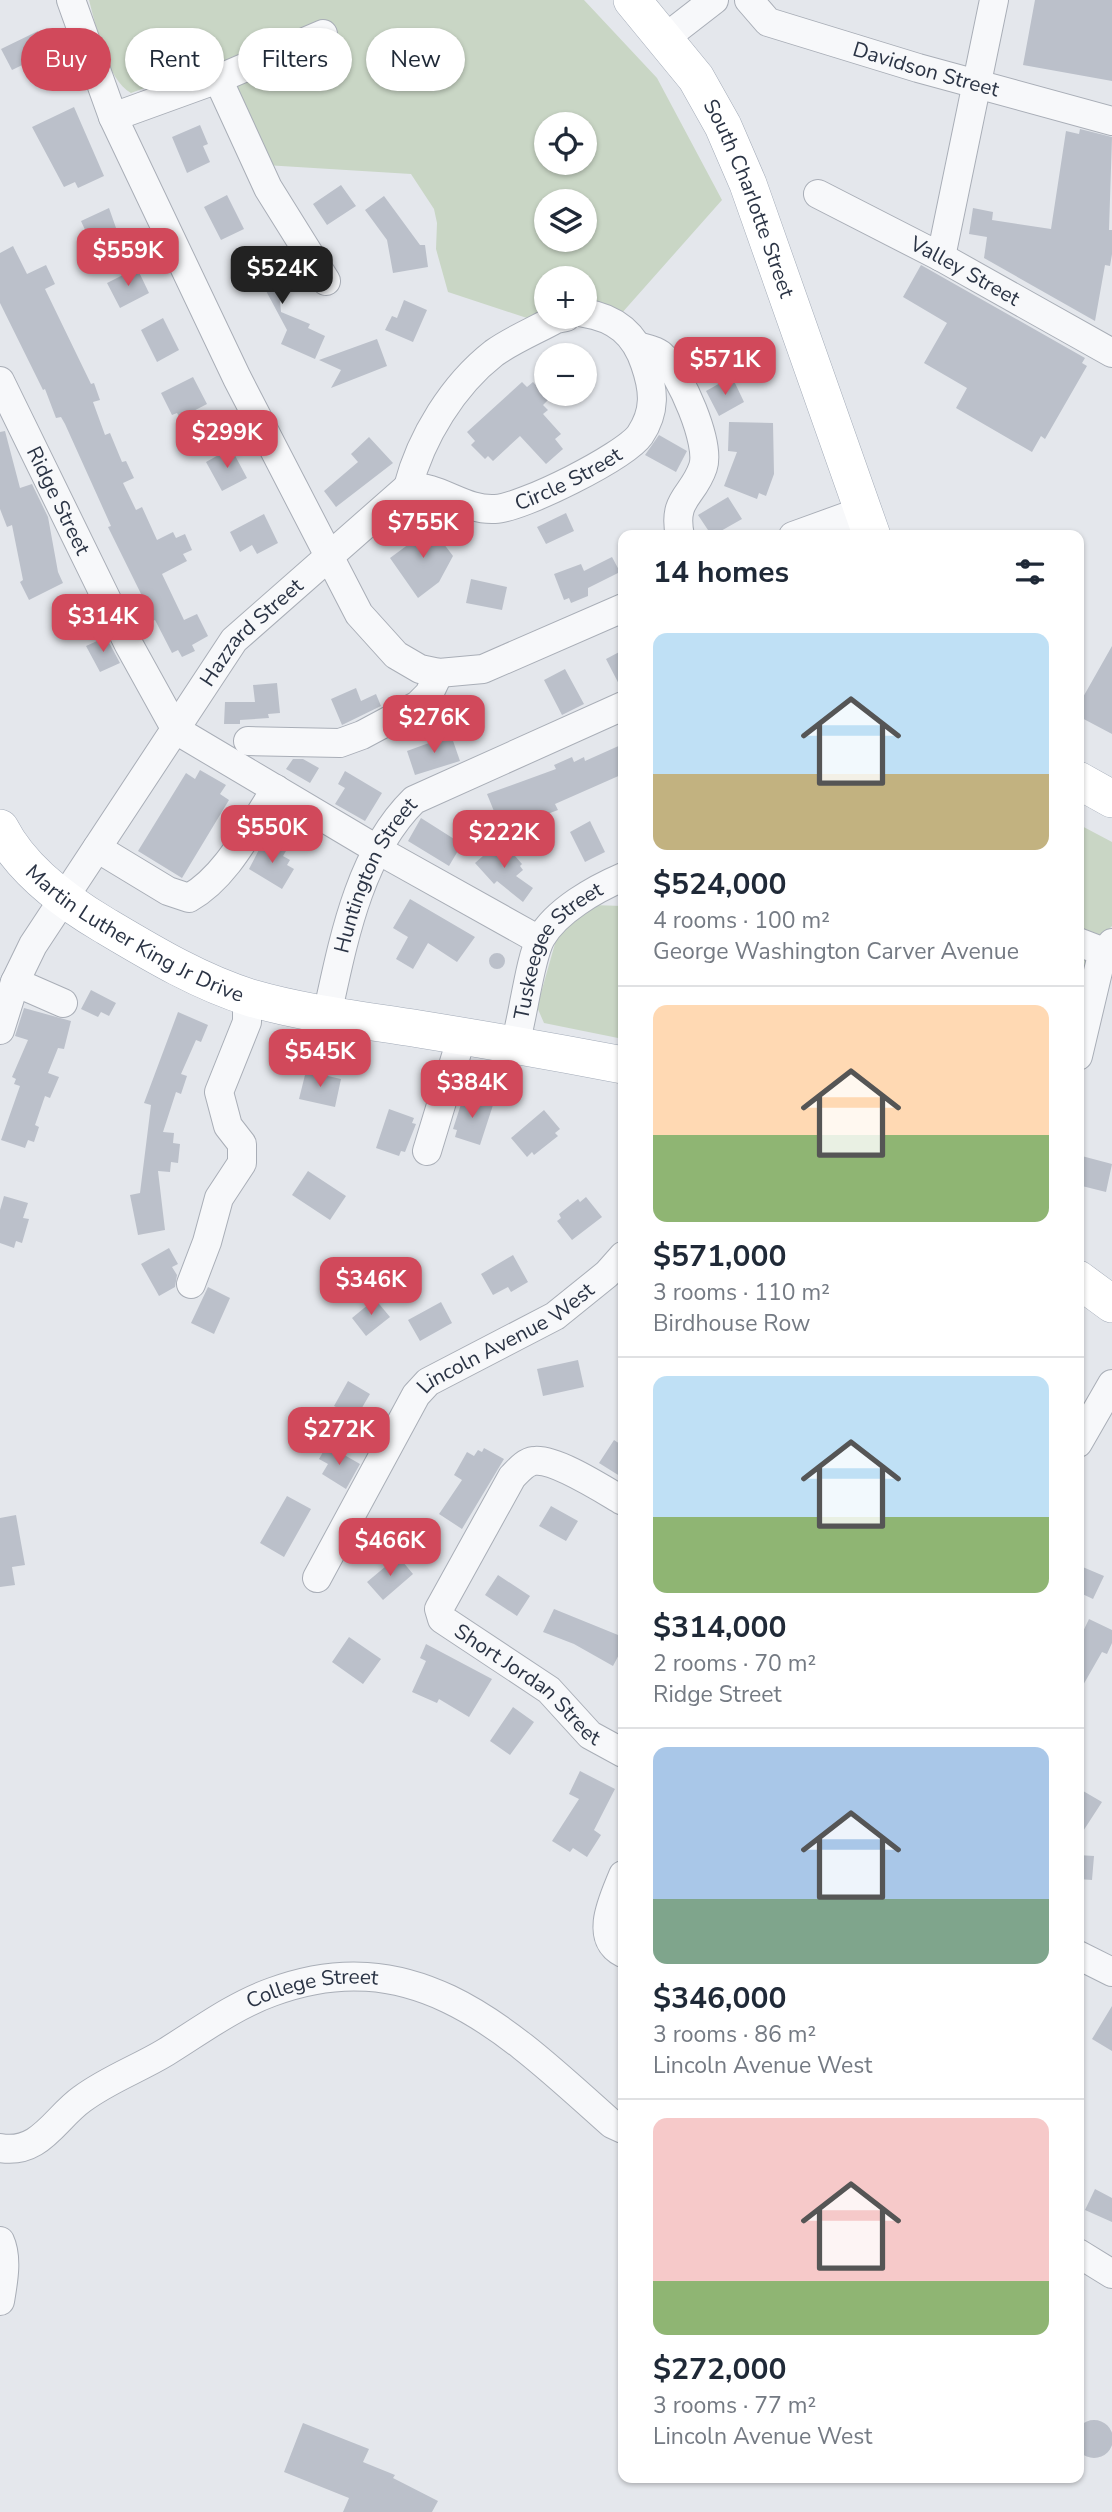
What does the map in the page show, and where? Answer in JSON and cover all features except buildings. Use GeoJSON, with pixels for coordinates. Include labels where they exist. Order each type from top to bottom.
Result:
{"type":"FeatureCollection","features":[{"type":"Feature","properties":{"kind":"main road","name":"South Charlotte Street"},"geometry":{"type":"LineString","coordinates":[[632,0],[666,38],[696,78],[716,114],[748,184],[867,523]]}},
{"type":"Feature","properties":{"kind":"main road"},"geometry":{"type":"LineString","coordinates":[[1084,783],[1112,799]]}},
{"type":"Feature","properties":{"kind":"main road","name":"Martin Luther King Jr Drive"},"geometry":{"type":"LineString","coordinates":[[0,828],[29,865],[64,898],[146,951],[197,977],[247,996],[327,1015],[515,1044],[618,1064]]}},
{"type":"Feature","properties":{"kind":"main road"},"geometry":{"type":"LineString","coordinates":[[1084,1283],[1112,1304]]}},
{"type":"Feature","properties":{"kind":"street"},"geometry":{"type":"LineString","coordinates":[[71,0],[113,117],[237,378],[359,614],[396,655],[420,669],[439,673],[483,670],[618,610]]}},
{"type":"Feature","properties":{"kind":"street"},"geometry":{"type":"LineString","coordinates":[[666,38],[714,0]]}},
{"type":"Feature","properties":{"kind":"street","name":"Davidson Street"},"geometry":{"type":"LineString","coordinates":[[750,0],[768,22],[1112,121]]}},
{"type":"Feature","properties":{"kind":"street"},"geometry":{"type":"LineString","coordinates":[[941,257],[994,0]]}},
{"type":"Feature","properties":{"kind":"street"},"geometry":{"type":"LineString","coordinates":[[113,117],[185,91]]}},
{"type":"Feature","properties":{"kind":"street"},"geometry":{"type":"LineString","coordinates":[[224,91],[268,188],[326,281]]}},
{"type":"Feature","properties":{"kind":"street","name":"Valley Street"},"geometry":{"type":"LineString","coordinates":[[817,194],[941,257],[1112,353]]}},
{"type":"Feature","properties":{"kind":"street","name":"Circle Street"},"geometry":{"type":"LineString","coordinates":[[408,487],[423,486],[476,507],[507,508],[562,484],[639,437],[653,401],[652,384],[638,346],[626,330],[597,315]]}},
{"type":"Feature","properties":{"kind":"street"},"geometry":{"type":"LineString","coordinates":[[408,487],[425,443],[447,404],[468,377],[496,352],[537,329]]}},
{"type":"Feature","properties":{"kind":"street"},"geometry":{"type":"LineString","coordinates":[[638,346],[664,357],[698,421],[705,444],[703,466],[681,500],[677,520],[679,530]]}},
{"type":"Feature","properties":{"kind":"street","name":"Ridge Street"},"geometry":{"type":"LineString","coordinates":[[0,382],[128,645],[176,730]]}},
{"type":"Feature","properties":{"kind":"street","name":"Hazzard Street"},"geometry":{"type":"LineString","coordinates":[[0,1030],[15,982],[33,945],[234,640],[408,487]]}},
{"type":"Feature","properties":{"kind":"street"},"geometry":{"type":"LineString","coordinates":[[827,530],[867,523]]}},
{"type":"Feature","properties":{"kind":"street"},"geometry":{"type":"LineString","coordinates":[[248,741],[330,744],[351,739],[418,705],[429,694],[439,673]]}},
{"type":"Feature","properties":{"kind":"street","name":"Huntington Street"},"geometry":{"type":"LineString","coordinates":[[327,1015],[341,949],[363,884],[379,850],[404,810],[414,800],[618,708]]}},
{"type":"Feature","properties":{"kind":"street"},"geometry":{"type":"LineString","coordinates":[[176,730],[379,850],[539,940]]}},
{"type":"Feature","properties":{"kind":"street"},"geometry":{"type":"LineString","coordinates":[[97,848],[168,891],[189,898],[205,889],[227,863],[276,789]]}},
{"type":"Feature","properties":{"kind":"street","name":"Tuskeegee Street"},"geometry":{"type":"LineString","coordinates":[[515,1044],[539,940],[553,921],[618,879]]}},
{"type":"Feature","properties":{"kind":"street"},"geometry":{"type":"LineString","coordinates":[[1084,943],[1108,948],[1084,1034]]}},
{"type":"Feature","properties":{"kind":"street"},"geometry":{"type":"LineString","coordinates":[[15,982],[63,1003]]}},
{"type":"Feature","properties":{"kind":"street"},"geometry":{"type":"LineString","coordinates":[[191,1284],[207,1242],[219,1198],[242,1163],[242,1144],[228,1126],[219,1092],[247,1022],[247,996]]}},
{"type":"Feature","properties":{"kind":"street"},"geometry":{"type":"LineString","coordinates":[[427,1151],[462,1036]]}},
{"type":"Feature","properties":{"kind":"street","name":"Lincoln Avenue West"},"geometry":{"type":"LineString","coordinates":[[317,1578],[416,1395],[428,1382],[555,1316],[607,1274],[618,1262]]}},
{"type":"Feature","properties":{"kind":"street"},"geometry":{"type":"LineString","coordinates":[[1084,1429],[1112,1384]]}},
{"type":"Feature","properties":{"kind":"street","name":"Short Jordan Street"},"geometry":{"type":"LineString","coordinates":[[618,1498],[551,1463],[534,1461],[512,1477],[439,1609],[442,1619],[549,1690],[590,1735],[618,1750]]}},
{"type":"Feature","properties":{"kind":"street"},"geometry":{"type":"LineString","coordinates":[[618,1890],[607,1923],[610,1940],[618,1948]]}},
{"type":"Feature","properties":{"kind":"street"},"geometry":{"type":"LineString","coordinates":[[1084,1958],[1112,1972]]}},
{"type":"Feature","properties":{"kind":"street","name":"College Street"},"geometry":{"type":"LineString","coordinates":[[0,2148],[22,2148],[36,2141],[55,2128],[73,2106],[105,2082],[162,2054],[227,2013],[273,1992],[328,1979],[376,1978],[437,1991],[490,2020],[618,2127]]}},
{"type":"Feature","properties":{"kind":"street"},"geometry":{"type":"LineString","coordinates":[[0,2241],[3,2248],[1,2285]]}},
{"type":"Feature","properties":{"kind":"street"},"geometry":{"type":"LineString","coordinates":[[1084,2257],[1112,2274]]}},
{"type":"Feature","properties":{"kind":"green space"},"geometry":{"type":"Polygon","coordinates":[[[89,0],[584,0],[657,78],[722,200],[621,314],[597,309],[597,266],[534,266],[534,320],[448,292],[436,249],[437,223],[434,209],[411,174],[265,165],[224,76],[224,28],[125,28],[125,88],[111,69],[111,28],[97,28],[89,0]]]}},
{"type":"Feature","properties":{"kind":"green space"},"geometry":{"type":"Polygon","coordinates":[[[1084,827],[1112,842],[1112,926],[1092,947],[1084,988],[1084,827]]]}},
{"type":"Feature","properties":{"kind":"green space"},"geometry":{"type":"Polygon","coordinates":[[[591,905],[618,906],[618,1038],[544,1023],[537,1007],[558,933],[591,905]]]}}]}
